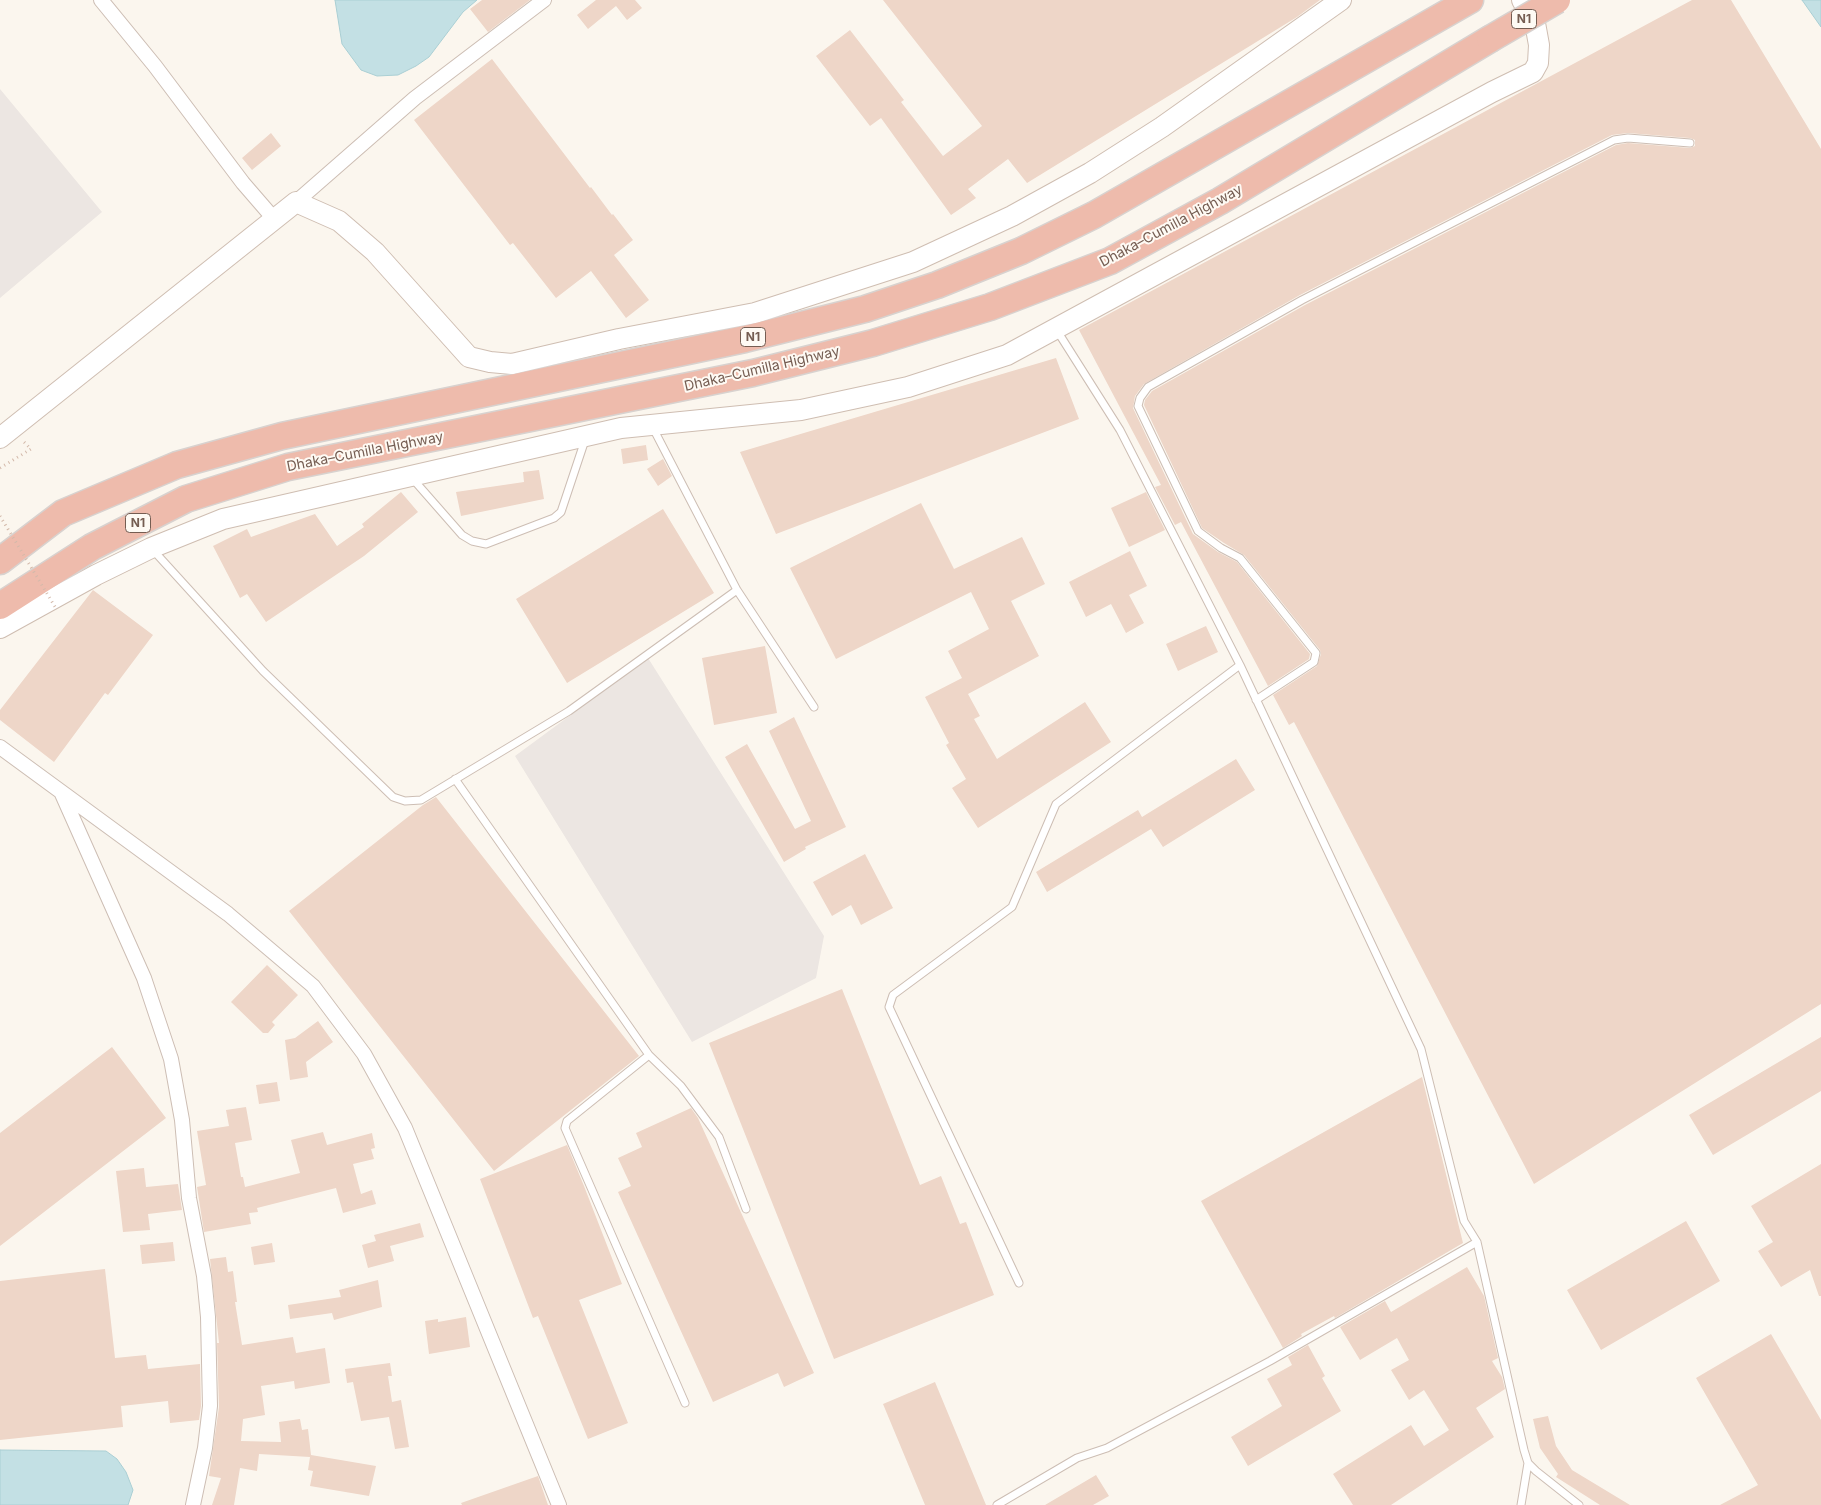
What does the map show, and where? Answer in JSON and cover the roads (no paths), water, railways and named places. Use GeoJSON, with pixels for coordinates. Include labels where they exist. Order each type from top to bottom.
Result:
{"type":"FeatureCollection","features":[{"type":"Feature","properties":{"kind":"highway","name":"Dhaka–Cumilla Highway"},"geometry":{"type":"LineString","coordinates":[[0,606],[92,547],[186,499],[288,467],[753,373],[873,343],[990,307],[1110,261],[1220,201],[1557,0]]}},
{"type":"Feature","properties":{"kind":"highway","name":"N1"},"geometry":{"type":"LineString","coordinates":[[0,542],[177,465],[282,436],[745,339],[865,309],[937,285],[1021,251],[1094,215],[1469,1]]}},
{"type":"Feature","properties":{"kind":"highway","name":"N1"},"geometry":{"type":"LineString","coordinates":[[0,561],[63,513]]}},
{"type":"Feature","properties":{"kind":"street"},"geometry":{"type":"LineString","coordinates":[[101,0],[156,66],[243,183],[276,220]]}},
{"type":"Feature","properties":{"kind":"street"},"geometry":{"type":"LineString","coordinates":[[0,438],[276,220],[415,98],[544,0]]}},
{"type":"Feature","properties":{"kind":"street"},"geometry":{"type":"LineString","coordinates":[[296,202],[339,221],[375,252],[469,357],[490,362],[512,364],[619,339],[755,313],[913,262],[1012,216],[1090,173],[1162,127],[1341,0]]}},
{"type":"Feature","properties":{"kind":"street"},"geometry":{"type":"LineString","coordinates":[[0,628],[88,579],[151,548],[223,519],[621,428],[801,410],[908,388],[1007,355],[1492,92],[1533,72],[1538,63],[1539,45],[1535,23],[1522,0]]}},
{"type":"Feature","properties":{"kind":"street"},"geometry":{"type":"LineString","coordinates":[[0,747],[61,794],[228,914],[313,986],[364,1054],[405,1128],[559,1505]]}},
{"type":"Feature","properties":{"kind":"street"},"geometry":{"type":"LineString","coordinates":[[61,794],[144,978],[171,1059],[181,1111],[189,1198],[204,1276],[208,1317],[210,1406],[205,1448],[194,1505]]}},
{"type":"Feature","properties":{"kind":"lane"},"geometry":{"type":"LineString","coordinates":[[1256,700],[1314,662],[1316,653],[1240,558],[1221,548],[1198,531],[1138,406],[1140,398],[1148,387],[1302,300],[1614,140],[1628,138],[1690,143]]}},
{"type":"Feature","properties":{"kind":"lane"},"geometry":{"type":"LineString","coordinates":[[1056,329],[1120,430],[1240,665],[1421,1049],[1464,1221],[1477,1242],[1528,1462],[1536,1471],[1579,1505]]}},
{"type":"Feature","properties":{"kind":"lane"},"geometry":{"type":"LineString","coordinates":[[651,425],[737,590],[814,707]]}},
{"type":"Feature","properties":{"kind":"lane"},"geometry":{"type":"LineString","coordinates":[[410,475],[462,535],[472,541],[486,544],[554,518],[561,512],[587,435]]}},
{"type":"Feature","properties":{"kind":"lane"},"geometry":{"type":"LineString","coordinates":[[151,548],[263,671],[393,797],[405,801],[421,800],[569,711],[737,590]]}},
{"type":"Feature","properties":{"kind":"lane"},"geometry":{"type":"LineString","coordinates":[[1019,1283],[889,1007],[894,996],[1012,907],[1056,804],[1240,665]]}},
{"type":"Feature","properties":{"kind":"lane"},"geometry":{"type":"LineString","coordinates":[[455,779],[649,1055],[681,1086],[719,1137],[746,1209]]}},
{"type":"Feature","properties":{"kind":"lane"},"geometry":{"type":"LineString","coordinates":[[649,1055],[567,1121],[565,1128],[685,1402]]}},
{"type":"Feature","properties":{"kind":"lane"},"geometry":{"type":"LineString","coordinates":[[997,1505],[1077,1458],[1107,1448],[1270,1361],[1477,1242]]}},
{"type":"Feature","properties":{"kind":"lane"},"geometry":{"type":"LineString","coordinates":[[1521,1505],[1528,1462]]}},
{"type":"Feature","properties":{"kind":"water"},"geometry":{"type":"Polygon","coordinates":[[[335,0],[477,0],[463,12],[429,57],[398,75],[377,76],[361,70],[342,44],[335,0]]]}},
{"type":"Feature","properties":{"kind":"water"},"geometry":{"type":"Polygon","coordinates":[[[1802,0],[1821,0],[1821,27],[1802,0]]]}},
{"type":"Feature","properties":{"kind":"water"},"geometry":{"type":"Polygon","coordinates":[[[0,1450],[106,1451],[117,1459],[126,1472],[133,1490],[128,1505],[0,1505],[0,1450]]]}}]}
